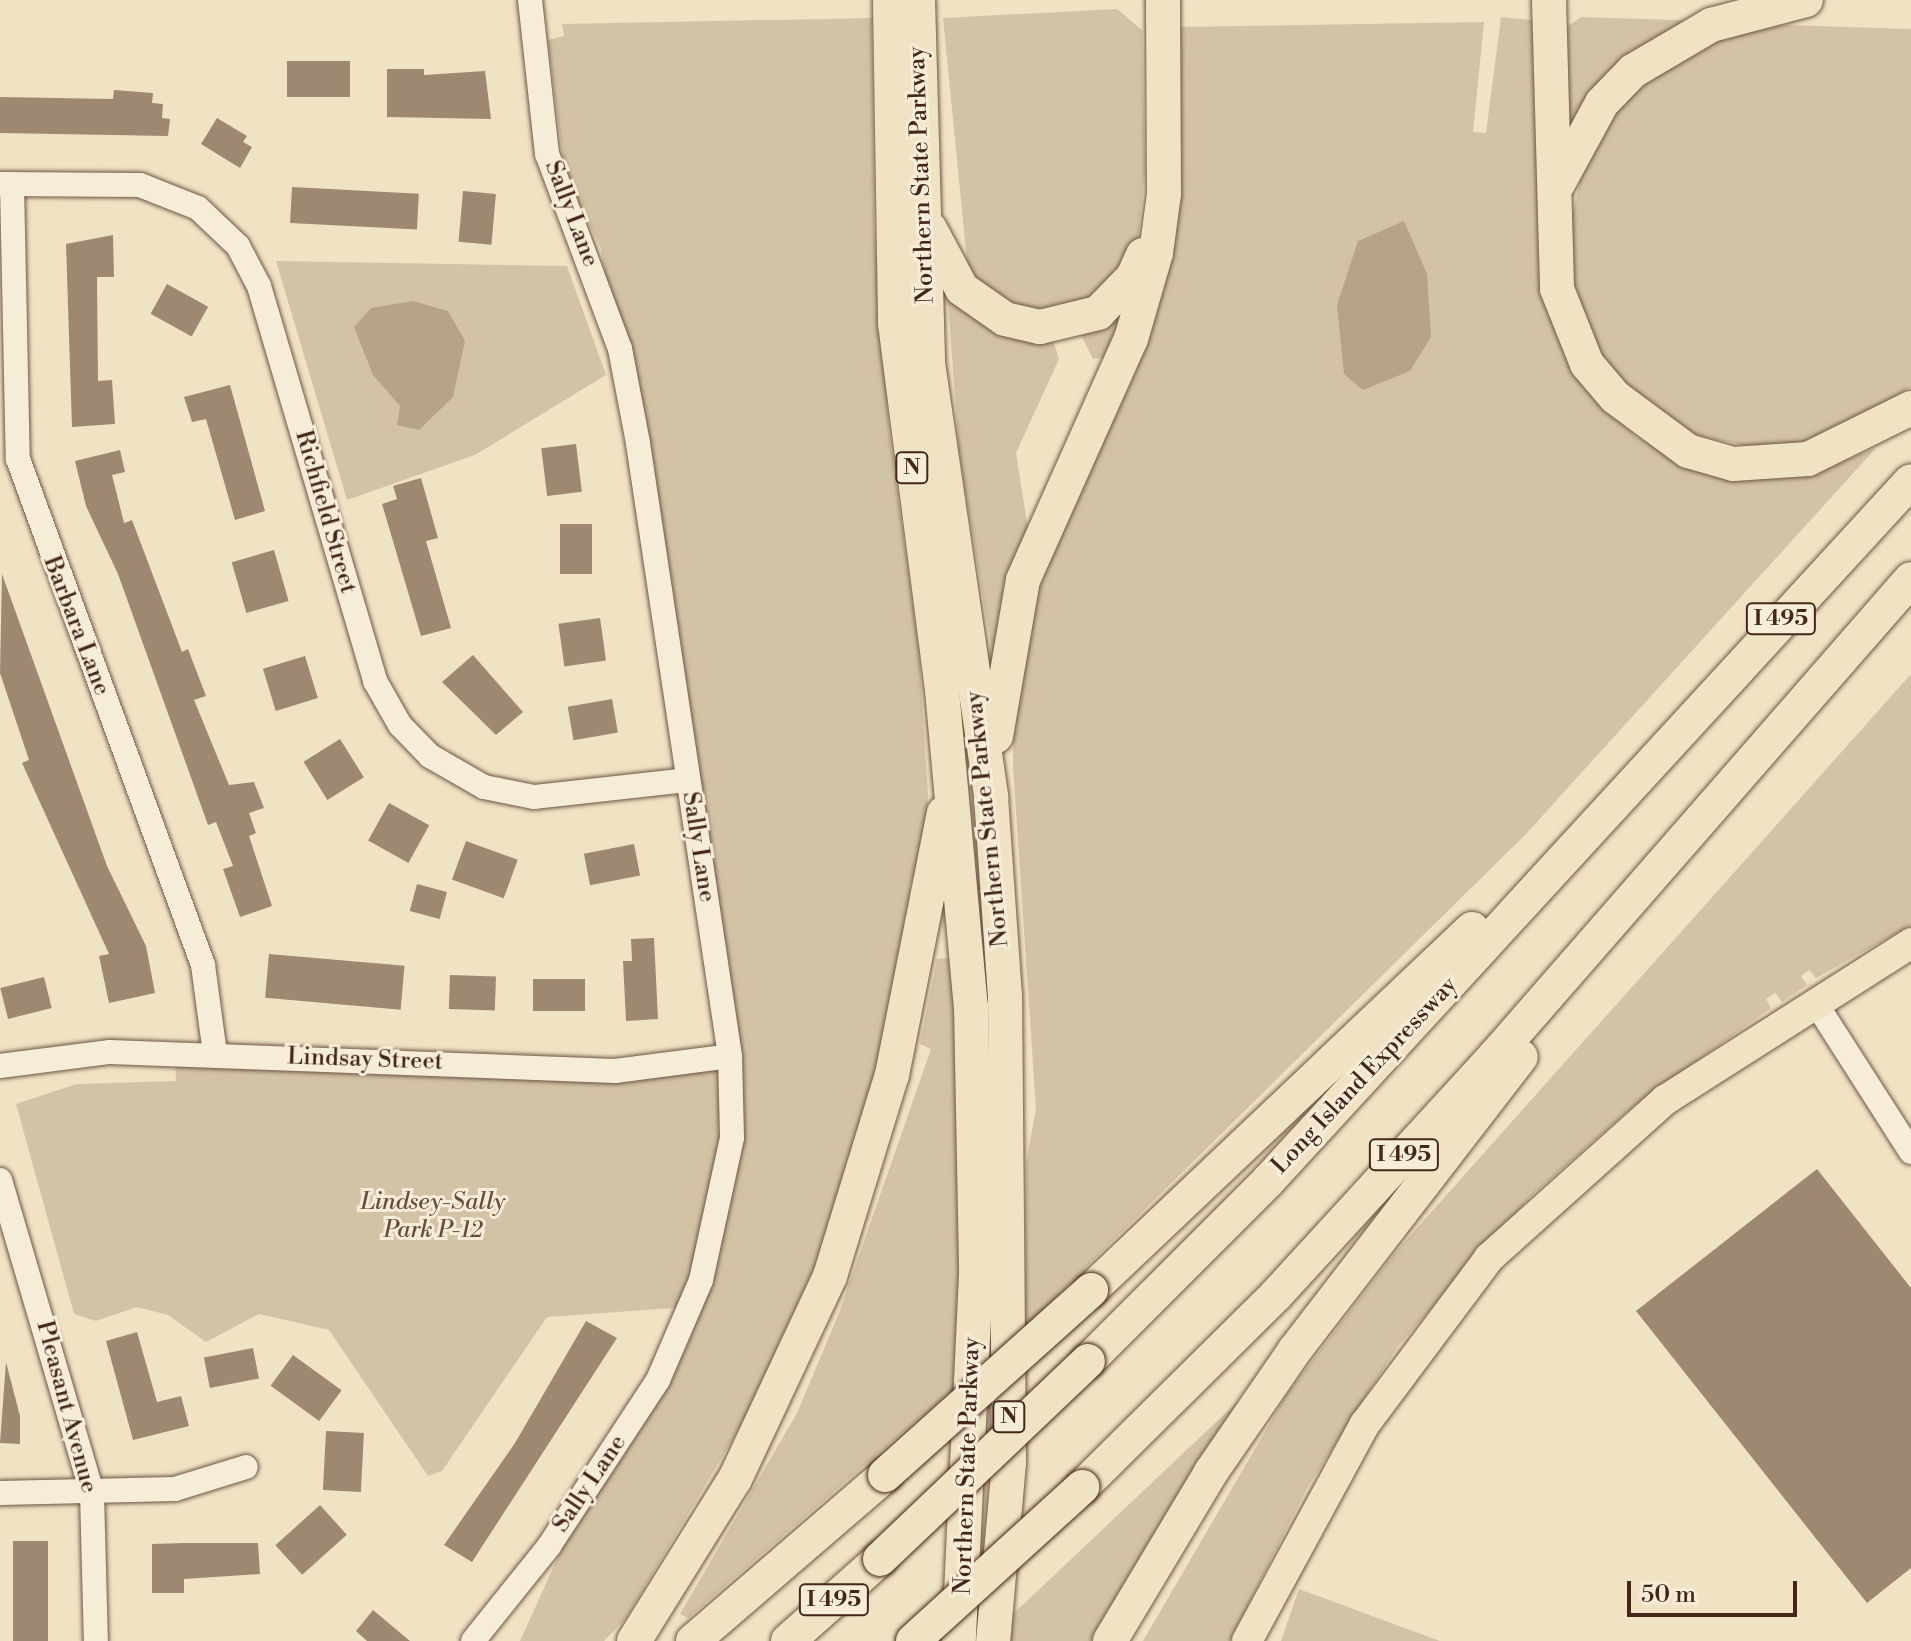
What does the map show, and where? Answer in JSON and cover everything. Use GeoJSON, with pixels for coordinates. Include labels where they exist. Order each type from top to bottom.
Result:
{"type":"FeatureCollection","features":[{"type":"Feature","properties":{"kind":"highway","name":"Northern State Parkway"},"geometry":{"type":"LineString","coordinates":[[890,0],[895,323],[950,781],[970,978],[976,1275],[959,1641]]}},
{"type":"Feature","properties":{"kind":"highway","name":"Northern State Parkway"},"geometry":{"type":"LineString","coordinates":[[918,0],[928,363],[991,797],[1005,995],[1009,1463],[993,1641]]}},
{"type":"Feature","properties":{"kind":"highway"},"geometry":{"type":"LineString","coordinates":[[925,214],[962,289],[1005,319],[1040,327],[1072,323],[1115,299],[1146,248],[1153,191],[1152,0]]}},
{"type":"Feature","properties":{"kind":"highway"},"geometry":{"type":"LineString","coordinates":[[991,797],[999,695],[1023,580],[1131,339],[1156,253],[1164,194],[1163,0]]}},
{"type":"Feature","properties":{"kind":"highway"},"geometry":{"type":"LineString","coordinates":[[1549,0],[1556,188],[1552,245],[1569,325],[1587,364],[1646,426],[1688,451],[1733,464],[1808,459],[1911,408]]}},
{"type":"Feature","properties":{"kind":"highway"},"geometry":{"type":"LineString","coordinates":[[1556,188],[1602,103],[1633,71],[1711,25],[1806,0]]}},
{"type":"Feature","properties":{"kind":"highway","name":"Long Island Expressway"},"geometry":{"type":"LineString","coordinates":[[788,1641],[880,1559],[1088,1361],[1268,1181],[1651,757],[1911,481]]}},
{"type":"Feature","properties":{"kind":"highway","name":"I 495"},"geometry":{"type":"LineString","coordinates":[[913,1641],[1082,1487],[1286,1283],[1911,579]]}},
{"type":"Feature","properties":{"kind":"highway"},"geometry":{"type":"LineString","coordinates":[[693,1641],[885,1475],[1091,1290],[1651,757]]}},
{"type":"Feature","properties":{"kind":"highway"},"geometry":{"type":"LineString","coordinates":[[634,1641],[735,1479],[830,1276],[892,1075],[950,781]]}},
{"type":"Feature","properties":{"kind":"highway"},"geometry":{"type":"LineString","coordinates":[[1110,1641],[1295,1350],[1710,809]]}},
{"type":"Feature","properties":{"kind":"main road"},"geometry":{"type":"LineString","coordinates":[[1247,1641],[1365,1424],[1489,1258],[1665,1100],[1911,943]]}},
{"type":"Feature","properties":{"kind":"street","name":"Sally Lane"},"geometry":{"type":"LineString","coordinates":[[473,1641],[599,1472],[684,1324],[724,1191],[730,1056],[620,349],[547,154],[530,0]]}},
{"type":"Feature","properties":{"kind":"street","name":"Richfield Street"},"geometry":{"type":"LineString","coordinates":[[6,184],[140,185],[198,208],[238,246],[259,286],[375,681],[430,756],[484,787],[534,797],[688,780]]}},
{"type":"Feature","properties":{"kind":"street","name":"Barbara Lane"},"geometry":{"type":"LineString","coordinates":[[6,184],[18,459],[203,965],[215,1054]]}},
{"type":"Feature","properties":{"kind":"street"},"geometry":{"type":"LineString","coordinates":[[1815,1002],[1911,1152]]}},
{"type":"Feature","properties":{"kind":"street","name":"Lindsay Street"},"geometry":{"type":"LineString","coordinates":[[0,1066],[110,1052],[615,1071],[730,1056]]}},
{"type":"Feature","properties":{"kind":"street","name":"Pleasant Avenue"},"geometry":{"type":"LineString","coordinates":[[0,1182],[92,1493],[96,1641]]}},
{"type":"Feature","properties":{"kind":"street"},"geometry":{"type":"LineString","coordinates":[[0,1493],[175,1489],[246,1467]]}},
{"type":"Feature","properties":{"kind":"green space"},"geometry":{"type":"Polygon","coordinates":[[[1117,9],[1142,30],[1145,171],[1138,239],[1118,285],[1079,315],[1001,308],[961,266],[967,261],[943,18],[1117,9]]]}},
{"type":"Feature","properties":{"kind":"green space"},"geometry":{"type":"Polygon","coordinates":[[[1501,17],[1532,20],[1538,28],[1541,137],[1588,387],[1635,436],[1691,467],[1811,474],[1876,448],[1525,835],[1025,1327],[1026,1164],[1036,1109],[1013,767],[1014,684],[1029,598],[1126,381],[1176,27],[1484,22],[1473,132],[1486,133],[1501,17]]]}},
{"type":"Feature","properties":{"kind":"green space"},"geometry":{"type":"Polygon","coordinates":[[[1581,17],[1710,21],[1574,121],[1563,118],[1564,29],[1581,17]]]}},
{"type":"Feature","properties":{"kind":"green space","name":"Lindsey-Sally Park P-12"},"geometry":{"type":"Polygon","coordinates":[[[872,18],[874,228],[889,431],[919,652],[928,794],[924,882],[910,883],[911,964],[823,1260],[756,1400],[626,1618],[604,1641],[520,1641],[600,1464],[688,1307],[547,1317],[442,1471],[428,1476],[329,1330],[259,1314],[206,1342],[168,1315],[137,1307],[96,1321],[74,1314],[16,1104],[77,1084],[176,1081],[175,1054],[618,1073],[726,1060],[601,248],[565,175],[548,40],[564,36],[562,24],[872,18]]]}},
{"type":"Feature","properties":{"kind":"green space"},"geometry":{"type":"Polygon","coordinates":[[[1785,25],[1911,29],[1911,387],[1834,433],[1771,451],[1690,434],[1621,388],[1581,318],[1566,244],[1586,154],[1633,86],[1702,38],[1785,25]]]}},
{"type":"Feature","properties":{"kind":"green space"},"geometry":{"type":"Polygon","coordinates":[[[276,261],[567,266],[606,375],[475,455],[347,500],[276,261]]]}},
{"type":"Feature","properties":{"kind":"green space"},"geometry":{"type":"Polygon","coordinates":[[[947,289],[1051,334],[1059,359],[1016,453],[1029,535],[996,676],[959,452],[947,289]]]}},
{"type":"Feature","properties":{"kind":"green space"},"geometry":{"type":"Polygon","coordinates":[[[1130,299],[1116,357],[1093,359],[1078,329],[1130,299]]]}},
{"type":"Feature","properties":{"kind":"green space"},"geometry":{"type":"Polygon","coordinates":[[[1911,674],[1911,925],[1816,978],[1809,970],[1801,976],[1807,985],[1782,1002],[1775,993],[1766,999],[1771,1008],[1631,1108],[1529,1198],[1398,1346],[1307,1488],[1230,1641],[1143,1641],[1287,1394],[1393,1255],[1911,674]]]}},
{"type":"Feature","properties":{"kind":"green space"},"geometry":{"type":"Polygon","coordinates":[[[954,958],[962,1381],[688,1618],[680,1614],[797,1413],[839,1313],[931,1049],[920,1044],[937,959],[954,958]]]}},
{"type":"Feature","properties":{"kind":"green space"},"geometry":{"type":"Polygon","coordinates":[[[1269,1372],[1101,1641],[1008,1641],[1010,1617],[1269,1372]]]}},
{"type":"Feature","properties":{"kind":"green space"},"geometry":{"type":"Polygon","coordinates":[[[1299,1589],[1440,1641],[1281,1641],[1299,1589]]]}},
{"type":"Feature","properties":{"kind":"shaded area"},"geometry":{"type":"Polygon","coordinates":[[[1404,221],[1427,274],[1431,337],[1410,371],[1363,390],[1344,374],[1337,305],[1358,241],[1404,221]]]}},
{"type":"Feature","properties":{"kind":"shaded area"},"geometry":{"type":"Polygon","coordinates":[[[413,301],[448,311],[465,341],[453,397],[419,430],[397,425],[400,406],[373,375],[354,327],[371,308],[413,301]]]}},
{"type":"Feature","properties":{"kind":"building"},"geometry":{"type":"Polygon","coordinates":[[[287,61],[350,61],[350,97],[287,97],[287,61]]]}},
{"type":"Feature","properties":{"kind":"building"},"geometry":{"type":"Polygon","coordinates":[[[387,69],[424,69],[424,75],[485,71],[491,119],[387,117],[387,69]]]}},
{"type":"Feature","properties":{"kind":"building"},"geometry":{"type":"Polygon","coordinates":[[[114,90],[153,93],[152,103],[163,104],[162,118],[170,119],[168,136],[0,133],[0,97],[113,99],[114,90]]]}},
{"type":"Feature","properties":{"kind":"building"},"geometry":{"type":"Polygon","coordinates":[[[217,118],[247,136],[243,142],[252,147],[240,168],[201,144],[217,118]]]}},
{"type":"Feature","properties":{"kind":"building"},"geometry":{"type":"Polygon","coordinates":[[[292,187],[419,194],[417,230],[290,223],[292,187]]]}},
{"type":"Feature","properties":{"kind":"building"},"geometry":{"type":"Polygon","coordinates":[[[463,191],[496,194],[491,245],[459,242],[463,191]]]}},
{"type":"Feature","properties":{"kind":"building"},"geometry":{"type":"Polygon","coordinates":[[[113,235],[114,277],[97,277],[98,381],[112,380],[115,424],[72,427],[66,244],[113,235]]]}},
{"type":"Feature","properties":{"kind":"building"},"geometry":{"type":"Polygon","coordinates":[[[167,284],[208,307],[192,337],[151,314],[167,284]]]}},
{"type":"Feature","properties":{"kind":"building"},"geometry":{"type":"Polygon","coordinates":[[[230,385],[265,511],[235,520],[206,419],[192,422],[184,397],[230,385]]]}},
{"type":"Feature","properties":{"kind":"building"},"geometry":{"type":"Polygon","coordinates":[[[576,444],[582,492],[547,496],[541,448],[576,444]]]}},
{"type":"Feature","properties":{"kind":"building"},"geometry":{"type":"Polygon","coordinates":[[[120,450],[125,472],[112,475],[124,523],[132,520],[182,652],[188,649],[206,696],[194,700],[229,785],[254,782],[264,808],[249,813],[256,833],[249,836],[272,906],[240,917],[223,869],[233,866],[216,822],[208,825],[118,574],[86,506],[75,461],[120,450]]]}},
{"type":"Feature","properties":{"kind":"building"},"geometry":{"type":"Polygon","coordinates":[[[421,478],[438,538],[426,541],[451,628],[421,636],[382,504],[397,499],[393,486],[421,478]]]}},
{"type":"Feature","properties":{"kind":"building"},"geometry":{"type":"Polygon","coordinates":[[[560,524],[592,524],[592,574],[560,574],[560,524]]]}},
{"type":"Feature","properties":{"kind":"building"},"geometry":{"type":"Polygon","coordinates":[[[274,550],[289,601],[246,613],[232,562],[274,550]]]}},
{"type":"Feature","properties":{"kind":"building"},"geometry":{"type":"Polygon","coordinates":[[[2,574],[107,866],[146,946],[155,993],[109,1003],[99,956],[109,954],[22,763],[29,760],[0,673],[2,574]]]}},
{"type":"Feature","properties":{"kind":"building"},"geometry":{"type":"Polygon","coordinates":[[[600,618],[606,661],[564,666],[558,624],[600,618]]]}},
{"type":"Feature","properties":{"kind":"building"},"geometry":{"type":"Polygon","coordinates":[[[473,655],[523,712],[496,735],[442,682],[473,655]]]}},
{"type":"Feature","properties":{"kind":"building"},"geometry":{"type":"Polygon","coordinates":[[[305,656],[318,698],[276,711],[263,669],[305,656]]]}},
{"type":"Feature","properties":{"kind":"building"},"geometry":{"type":"Polygon","coordinates":[[[612,699],[618,732],[574,740],[568,707],[612,699]]]}},
{"type":"Feature","properties":{"kind":"building"},"geometry":{"type":"Polygon","coordinates":[[[340,739],[364,777],[327,800],[304,762],[340,739]]]}},
{"type":"Feature","properties":{"kind":"building"},"geometry":{"type":"Polygon","coordinates":[[[389,803],[429,825],[408,863],[368,841],[389,803]]]}},
{"type":"Feature","properties":{"kind":"building"},"geometry":{"type":"Polygon","coordinates":[[[466,841],[518,860],[504,898],[452,880],[466,841]]]}},
{"type":"Feature","properties":{"kind":"building"},"geometry":{"type":"Polygon","coordinates":[[[634,844],[640,875],[590,885],[584,854],[634,844]]]}},
{"type":"Feature","properties":{"kind":"building"},"geometry":{"type":"Polygon","coordinates":[[[417,884],[447,892],[440,919],[410,911],[417,884]]]}},
{"type":"Feature","properties":{"kind":"building"},"geometry":{"type":"Polygon","coordinates":[[[654,938],[658,1019],[626,1021],[623,961],[632,961],[631,939],[654,938]]]}},
{"type":"Feature","properties":{"kind":"building"},"geometry":{"type":"Polygon","coordinates":[[[269,954],[404,966],[401,1010],[265,998],[269,954]]]}},
{"type":"Feature","properties":{"kind":"building"},"geometry":{"type":"Polygon","coordinates":[[[450,975],[496,977],[495,1011],[449,1009],[450,975]]]}},
{"type":"Feature","properties":{"kind":"building"},"geometry":{"type":"Polygon","coordinates":[[[44,977],[52,1008],[8,1019],[0,988],[44,977]]]}},
{"type":"Feature","properties":{"kind":"building"},"geometry":{"type":"Polygon","coordinates":[[[533,979],[585,979],[585,1011],[533,1011],[533,979]]]}},
{"type":"Feature","properties":{"kind":"building"},"geometry":{"type":"Polygon","coordinates":[[[1817,1169],[1911,1288],[1911,1568],[1867,1603],[1636,1311],[1817,1169]]]}},
{"type":"Feature","properties":{"kind":"building"},"geometry":{"type":"Polygon","coordinates":[[[586,1321],[617,1338],[472,1562],[444,1545],[515,1443],[586,1321]]]}},
{"type":"Feature","properties":{"kind":"building"},"geometry":{"type":"Polygon","coordinates":[[[137,1332],[157,1402],[181,1396],[189,1426],[133,1440],[106,1341],[137,1332]]]}},
{"type":"Feature","properties":{"kind":"building"},"geometry":{"type":"Polygon","coordinates":[[[253,1348],[259,1378],[210,1388],[204,1358],[253,1348]]]}},
{"type":"Feature","properties":{"kind":"building"},"geometry":{"type":"Polygon","coordinates":[[[293,1355],[342,1390],[319,1421],[271,1386],[293,1355]]]}},
{"type":"Feature","properties":{"kind":"building"},"geometry":{"type":"Polygon","coordinates":[[[6,1362],[20,1416],[20,1444],[0,1443],[6,1362]]]}},
{"type":"Feature","properties":{"kind":"building"},"geometry":{"type":"Polygon","coordinates":[[[326,1431],[364,1433],[361,1492],[323,1490],[326,1431]]]}},
{"type":"Feature","properties":{"kind":"building"},"geometry":{"type":"Polygon","coordinates":[[[320,1505],[347,1535],[302,1575],[275,1545],[320,1505]]]}},
{"type":"Feature","properties":{"kind":"building"},"geometry":{"type":"Polygon","coordinates":[[[13,1541],[48,1541],[48,1641],[13,1641],[13,1541]]]}},
{"type":"Feature","properties":{"kind":"building"},"geometry":{"type":"Polygon","coordinates":[[[258,1543],[260,1574],[184,1579],[184,1593],[152,1593],[152,1544],[258,1543]]]}},
{"type":"Feature","properties":{"kind":"building"},"geometry":{"type":"Polygon","coordinates":[[[373,1610],[410,1641],[367,1641],[356,1631],[373,1610]]]}}]}
